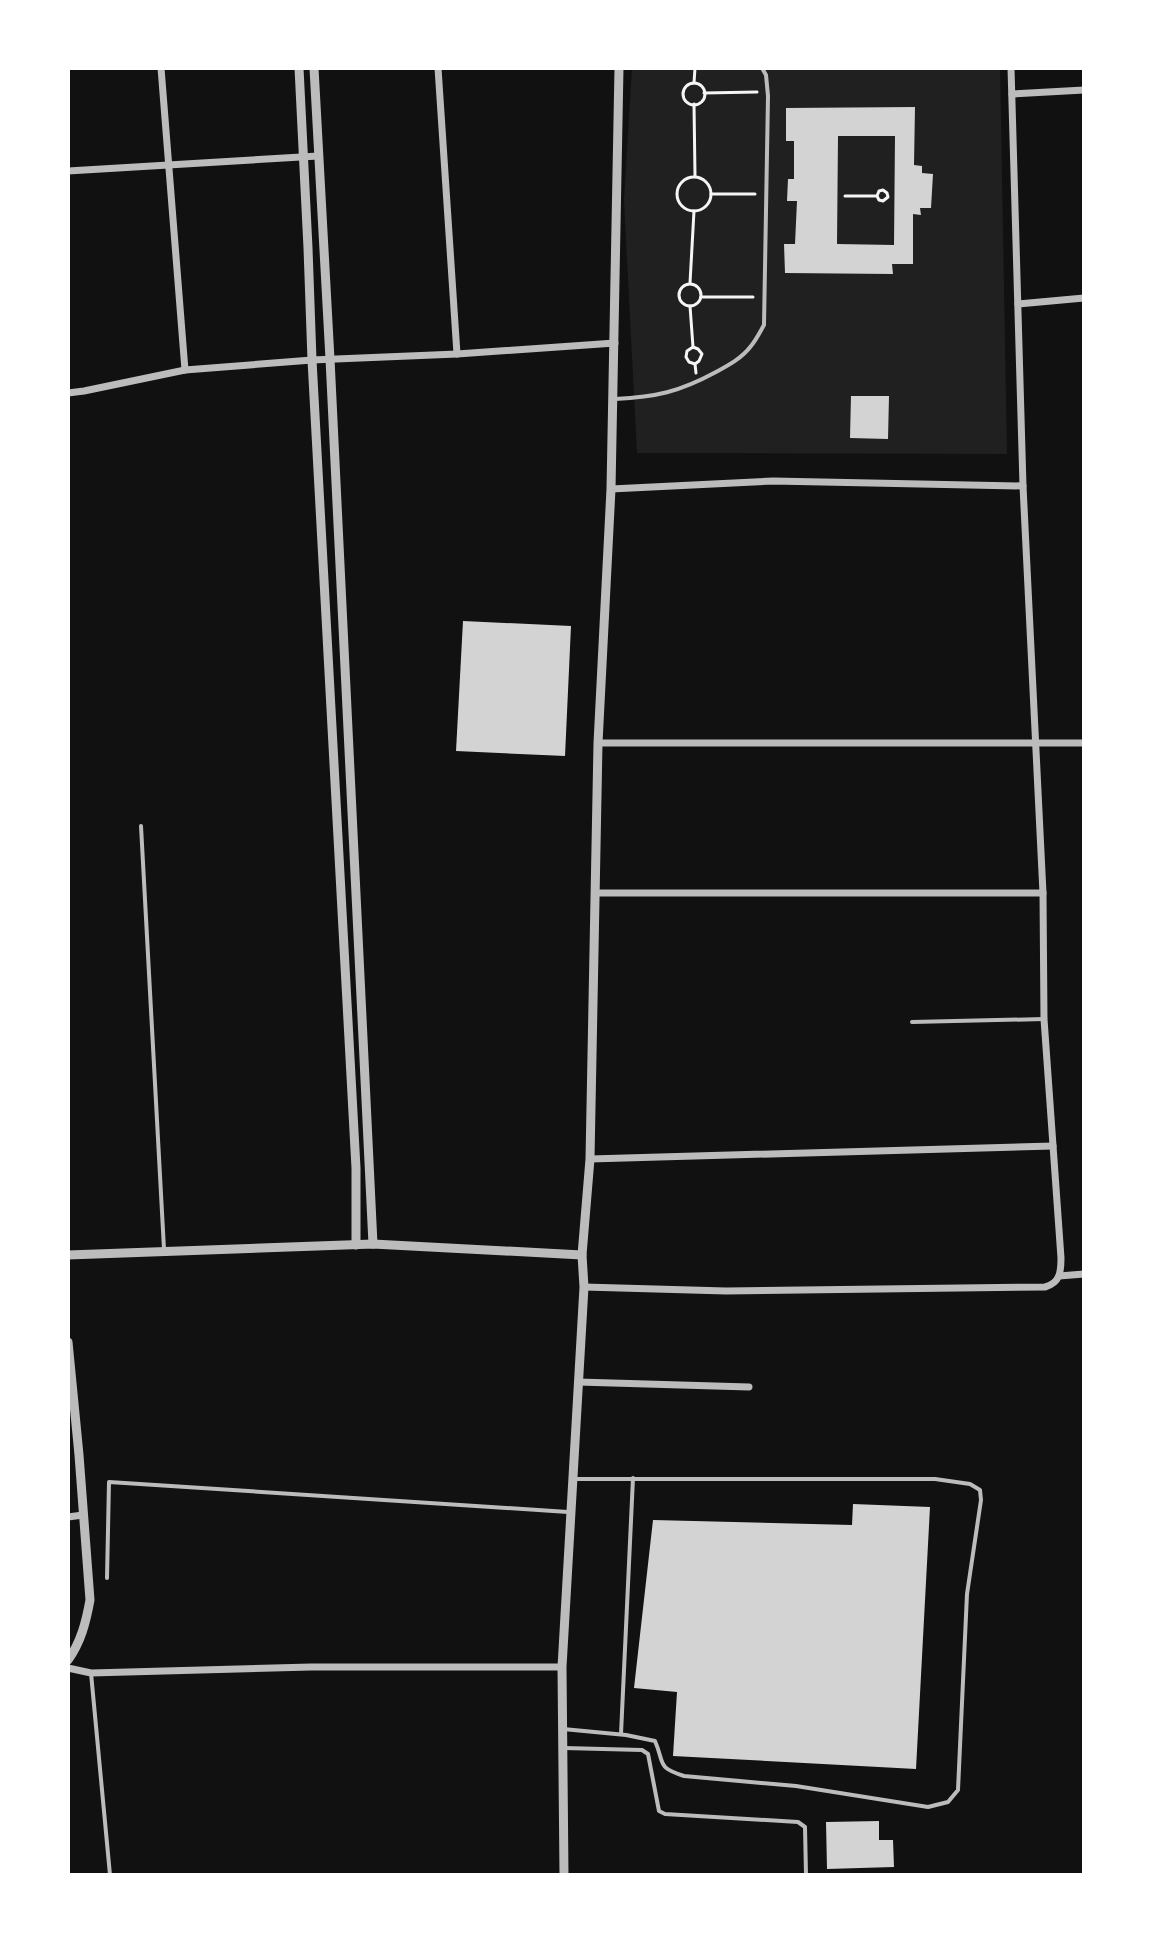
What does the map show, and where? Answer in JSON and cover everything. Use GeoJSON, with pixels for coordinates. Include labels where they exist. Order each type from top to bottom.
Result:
{"type":"FeatureCollection","features":[{"type":"Feature","properties":{"kind":"street"},"geometry":{"type":"LineString","coordinates":[[161,68],[185,370]]}},
{"type":"Feature","properties":{"kind":"street"},"geometry":{"type":"LineString","coordinates":[[299,68],[356,1168],[356,1245]]}},
{"type":"Feature","properties":{"kind":"street"},"geometry":{"type":"LineString","coordinates":[[314,68],[373,1244]]}},
{"type":"Feature","properties":{"kind":"street"},"geometry":{"type":"LineString","coordinates":[[438,68],[457,354]]}},
{"type":"Feature","properties":{"kind":"street"},"geometry":{"type":"LineString","coordinates":[[564,1875],[562,1667],[584,1287],[582,1255],[590,1159],[598,743],[615,343],[619,68]]}},
{"type":"Feature","properties":{"kind":"street"},"geometry":{"type":"LineString","coordinates":[[584,1287],[726,1291],[1045,1287],[1053,1285],[1059,1276],[1061,1258],[1044,1019],[1043,893],[1023,486],[1011,68]]}},
{"type":"Feature","properties":{"kind":"street"},"geometry":{"type":"LineString","coordinates":[[1012,94],[1084,90]]}},
{"type":"Feature","properties":{"kind":"street"},"geometry":{"type":"LineString","coordinates":[[302,144],[317,143]]}},
{"type":"Feature","properties":{"kind":"street"},"geometry":{"type":"LineString","coordinates":[[68,171],[318,156]]}},
{"type":"Feature","properties":{"kind":"street"},"geometry":{"type":"LineString","coordinates":[[1018,304],[1084,298]]}},
{"type":"Feature","properties":{"kind":"street"},"geometry":{"type":"LineString","coordinates":[[68,393],[185,370],[615,343]]}},
{"type":"Feature","properties":{"kind":"street"},"geometry":{"type":"LineString","coordinates":[[611,489],[773,481],[1023,486]]}},
{"type":"Feature","properties":{"kind":"street"},"geometry":{"type":"LineString","coordinates":[[598,743],[1084,743]]}},
{"type":"Feature","properties":{"kind":"street"},"geometry":{"type":"LineString","coordinates":[[595,893],[1043,893]]}},
{"type":"Feature","properties":{"kind":"street"},"geometry":{"type":"LineString","coordinates":[[347,1001],[361,1001]]}},
{"type":"Feature","properties":{"kind":"street"},"geometry":{"type":"LineString","coordinates":[[590,1159],[1053,1146]]}},
{"type":"Feature","properties":{"kind":"street"},"geometry":{"type":"LineString","coordinates":[[68,1255],[373,1244],[582,1255]]}},
{"type":"Feature","properties":{"kind":"street"},"geometry":{"type":"LineString","coordinates":[[1059,1276],[1084,1274]]}},
{"type":"Feature","properties":{"kind":"street"},"geometry":{"type":"LineString","coordinates":[[68,1342],[90,1600],[87,1622],[68,1660]]}},
{"type":"Feature","properties":{"kind":"street"},"geometry":{"type":"LineString","coordinates":[[578,1382],[749,1387]]}},
{"type":"Feature","properties":{"kind":"street"},"geometry":{"type":"LineString","coordinates":[[68,1517],[83,1515]]}},
{"type":"Feature","properties":{"kind":"street"},"geometry":{"type":"LineString","coordinates":[[68,1668],[91,1673],[311,1667],[562,1667]]}},
{"type":"Feature","properties":{"kind":"lane"},"geometry":{"type":"LineString","coordinates":[[613,399],[646,397],[685,389],[731,364],[750,347],[764,325],[768,92],[762,68]]}},
{"type":"Feature","properties":{"kind":"lane"},"geometry":{"type":"LineString","coordinates":[[141,826],[164,1251]]}},
{"type":"Feature","properties":{"kind":"lane"},"geometry":{"type":"LineString","coordinates":[[912,1022],[1044,1019]]}},
{"type":"Feature","properties":{"kind":"lane"},"geometry":{"type":"LineString","coordinates":[[621,1734],[633,1478]]}},
{"type":"Feature","properties":{"kind":"lane"},"geometry":{"type":"LineString","coordinates":[[563,1729],[621,1734],[655,1741],[661,1763],[667,1771],[684,1776],[796,1786],[928,1807],[948,1802],[958,1790],[967,1594],[981,1500],[980,1490],[970,1484],[935,1479],[573,1479]]}},
{"type":"Feature","properties":{"kind":"lane"},"geometry":{"type":"LineString","coordinates":[[107,1578],[109,1482],[571,1512]]}},
{"type":"Feature","properties":{"kind":"lane"},"geometry":{"type":"LineString","coordinates":[[91,1673],[110,1875]]}},
{"type":"Feature","properties":{"kind":"lane"},"geometry":{"type":"LineString","coordinates":[[562,1748],[642,1750],[650,1759],[659,1811],[665,1814],[798,1822],[805,1827],[807,1836],[806,1875]]}},
{"type":"Feature","properties":{"kind":"path"},"geometry":{"type":"LineString","coordinates":[[694,83],[695,68]]}},
{"type":"Feature","properties":{"kind":"path"},"geometry":{"type":"LineString","coordinates":[[694,83],[700,85],[704,93],[702,101],[694,104],[686,101],[683,95],[687,86],[694,83]]}},
{"type":"Feature","properties":{"kind":"path"},"geometry":{"type":"LineString","coordinates":[[704,93],[768,92]]}},
{"type":"Feature","properties":{"kind":"path"},"geometry":{"type":"LineString","coordinates":[[694,104],[695,177]]}},
{"type":"Feature","properties":{"kind":"path"},"geometry":{"type":"LineString","coordinates":[[695,177],[706,183],[711,194],[706,206],[694,211],[680,205],[677,195],[683,181],[695,177]]}},
{"type":"Feature","properties":{"kind":"path"},"geometry":{"type":"LineString","coordinates":[[711,194],[767,194]]}},
{"type":"Feature","properties":{"kind":"path"},"geometry":{"type":"LineString","coordinates":[[845,196],[877,196]]}},
{"type":"Feature","properties":{"kind":"path"},"geometry":{"type":"LineString","coordinates":[[690,284],[694,211]]}},
{"type":"Feature","properties":{"kind":"path"},"geometry":{"type":"LineString","coordinates":[[690,284],[700,289],[701,297],[697,304],[690,306],[683,305],[678,296],[682,286],[690,284]]}},
{"type":"Feature","properties":{"kind":"path"},"geometry":{"type":"LineString","coordinates":[[701,297],[765,297]]}},
{"type":"Feature","properties":{"kind":"path"},"geometry":{"type":"LineString","coordinates":[[690,306],[693,347]]}},
{"type":"Feature","properties":{"kind":"path"},"geometry":{"type":"LineString","coordinates":[[693,347],[700,350],[702,357],[693,364],[687,361],[686,355],[693,347]]}},
{"type":"Feature","properties":{"kind":"shaded area"},"geometry":{"type":"Polygon","coordinates":[[[632,68],[1000,68],[1007,454],[637,453],[624,200],[632,68]]]}},
{"type":"Feature","properties":{"kind":"building"},"geometry":{"type":"Polygon","coordinates":[[[915,107],[914,165],[922,166],[922,173],[933,174],[931,208],[920,208],[921,215],[913,214],[913,264],[892,264],[893,274],[785,273],[784,244],[795,244],[797,201],[787,201],[788,179],[794,179],[794,141],[786,141],[786,108],[915,107]],[[838,136],[837,244],[894,245],[895,136],[838,136]]]}},
{"type":"Feature","properties":{"kind":"building"},"geometry":{"type":"Polygon","coordinates":[[[851,396],[889,396],[888,439],[850,438],[851,396]]]}},
{"type":"Feature","properties":{"kind":"building"},"geometry":{"type":"Polygon","coordinates":[[[463,621],[571,626],[565,756],[456,751],[463,621]]]}},
{"type":"Feature","properties":{"kind":"building"},"geometry":{"type":"Polygon","coordinates":[[[853,1504],[930,1507],[916,1769],[673,1756],[677,1692],[634,1688],[653,1520],[852,1525],[853,1504]]]}},
{"type":"Feature","properties":{"kind":"building"},"geometry":{"type":"Polygon","coordinates":[[[879,1821],[879,1840],[893,1840],[894,1867],[827,1869],[826,1822],[879,1821]]]}}]}
